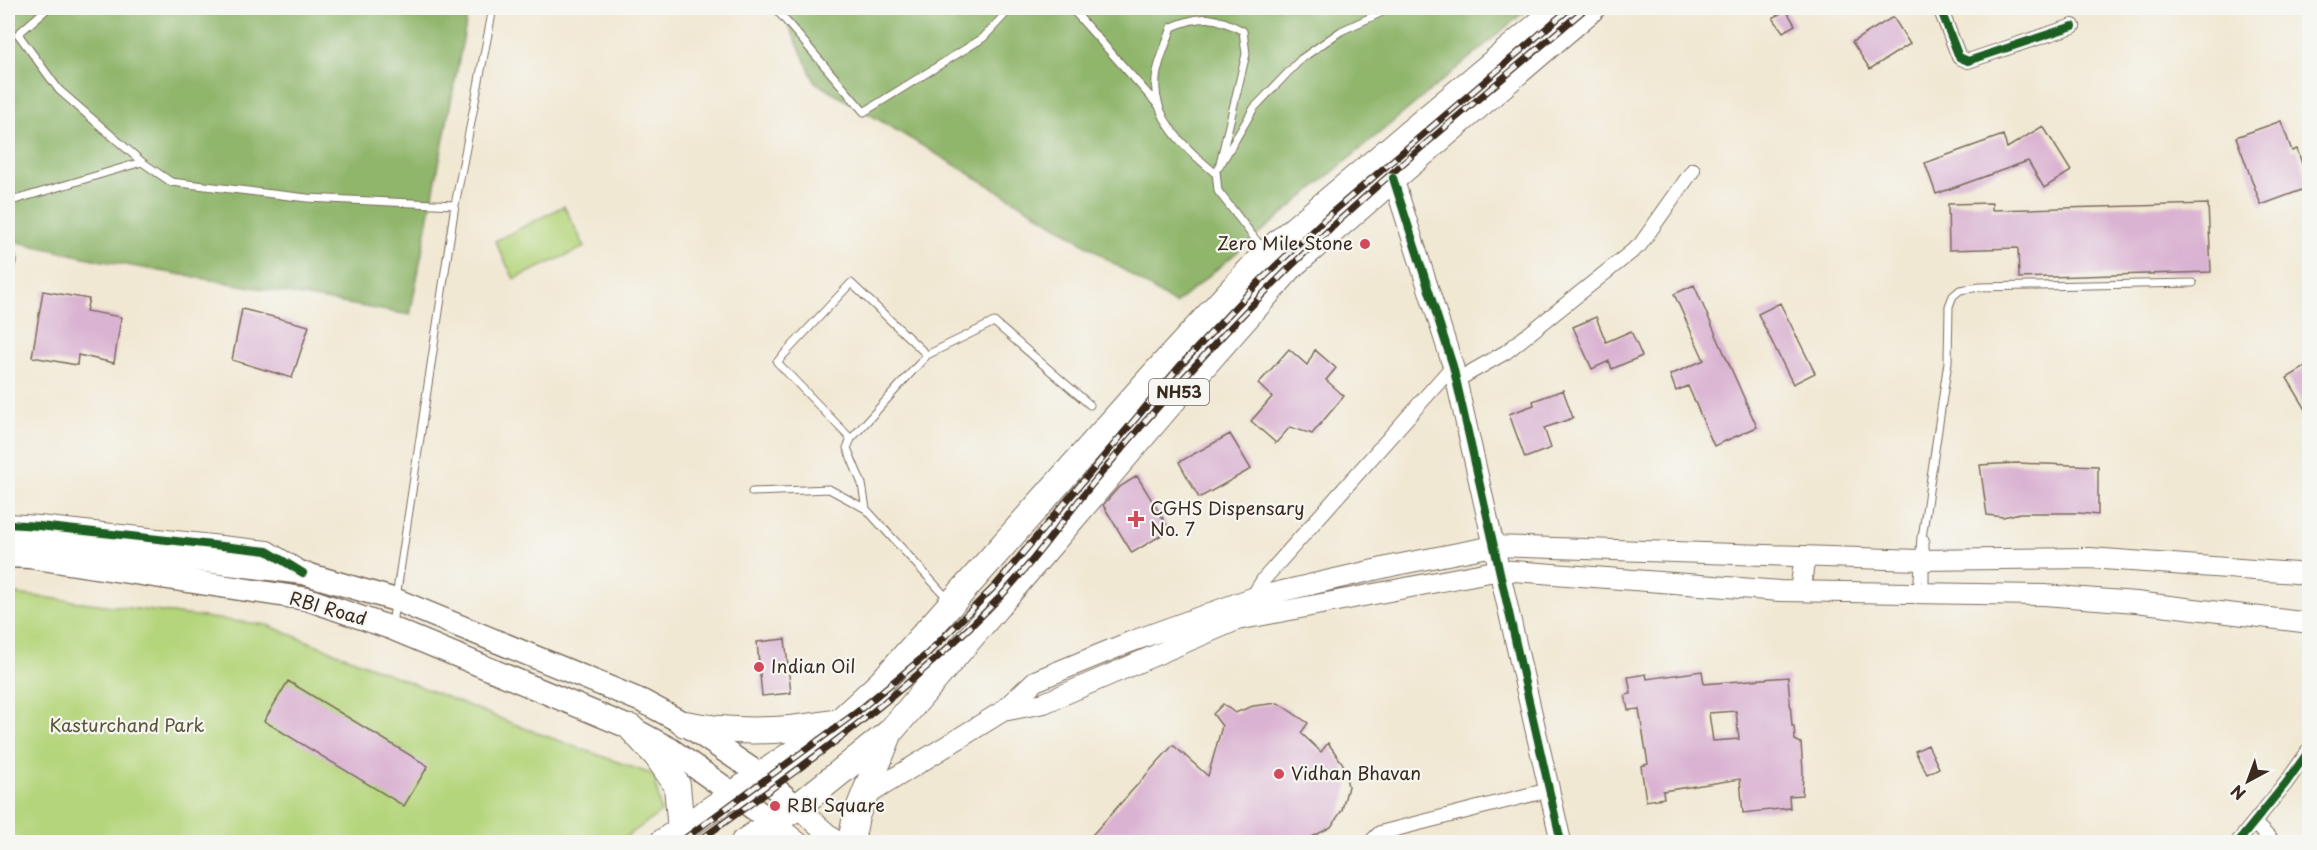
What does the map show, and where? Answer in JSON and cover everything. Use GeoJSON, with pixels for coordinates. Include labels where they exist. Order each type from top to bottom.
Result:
{"type":"FeatureCollection","features":[{"type":"Feature","properties":{"kind":"highway","name":"NH53"},"geometry":{"type":"LineString","coordinates":[[762,776],[840,722],[881,682],[1151,378],[1275,263],[1559,8]]}},
{"type":"Feature","properties":{"kind":"highway","name":"NH53"},"geometry":{"type":"LineString","coordinates":[[1275,263],[1292,265],[1592,8]]}},
{"type":"Feature","properties":{"kind":"highway","name":"NH53"},"geometry":{"type":"LineString","coordinates":[[797,807],[890,732],[1166,408],[1275,263]]}},
{"type":"Feature","properties":{"kind":"highway"},"geometry":{"type":"LineString","coordinates":[[685,724],[717,730],[751,731],[793,730],[840,722]]}},
{"type":"Feature","properties":{"kind":"highway"},"geometry":{"type":"LineString","coordinates":[[631,728],[657,756],[677,785],[672,837]]}},
{"type":"Feature","properties":{"kind":"highway"},"geometry":{"type":"LineString","coordinates":[[851,843],[856,816],[890,732]]}},
{"type":"Feature","properties":{"kind":"highway"},"geometry":{"type":"LineString","coordinates":[[672,837],[762,776]]}},
{"type":"Feature","properties":{"kind":"highway"},"geometry":{"type":"LineString","coordinates":[[744,843],[797,807]]}},
{"type":"Feature","properties":{"kind":"main road"},"geometry":{"type":"LineString","coordinates":[[1393,178],[1455,373],[1562,843]]}},
{"type":"Feature","properties":{"kind":"main road"},"geometry":{"type":"LineString","coordinates":[[8,524],[267,550],[303,573]]}},
{"type":"Feature","properties":{"kind":"main road"},"geometry":{"type":"LineString","coordinates":[[8,540],[68,544],[303,573],[396,600],[642,701],[685,724],[762,776],[837,843]]}},
{"type":"Feature","properties":{"kind":"main road"},"geometry":{"type":"LineString","coordinates":[[864,797],[1003,711],[1035,681],[1130,642],[1252,598],[1396,564],[1494,546],[1922,560],[2090,558],[2296,573],[2310,577]]}},
{"type":"Feature","properties":{"kind":"main road","name":"RBI Road"},"geometry":{"type":"LineString","coordinates":[[8,556],[30,557],[307,600],[391,628],[631,728],[670,749],[774,823]]}},
{"type":"Feature","properties":{"kind":"main road"},"geometry":{"type":"LineString","coordinates":[[1800,591],[1805,556]]}},
{"type":"Feature","properties":{"kind":"main road"},"geometry":{"type":"LineString","coordinates":[[1003,711],[1044,703],[1237,620],[1500,570],[1800,591],[2044,595],[2136,602],[2310,623]]}},
{"type":"Feature","properties":{"kind":"main road"},"geometry":{"type":"LineString","coordinates":[[774,823],[798,843]]}},
{"type":"Feature","properties":{"kind":"street"},"geometry":{"type":"LineString","coordinates":[[1940,8],[1959,57],[1968,61],[2073,26]]}},
{"type":"Feature","properties":{"kind":"street"},"geometry":{"type":"LineString","coordinates":[[1237,620],[1264,579],[1455,373],[1506,352],[1640,245],[1693,170]]}},
{"type":"Feature","properties":{"kind":"street"},"geometry":{"type":"LineString","coordinates":[[2238,843],[2310,749]]}},
{"type":"Feature","properties":{"kind":"street"},"geometry":{"type":"LineString","coordinates":[[1371,843],[1380,833],[1550,790]]}},
{"type":"Feature","properties":{"kind":"street"},"geometry":{"type":"LineString","coordinates":[[2254,823],[2273,843]]}},
{"type":"Feature","properties":{"kind":"lane"},"geometry":{"type":"LineString","coordinates":[[48,8],[18,34],[58,90],[142,162],[171,182],[307,198],[455,205]]}},
{"type":"Feature","properties":{"kind":"lane"},"geometry":{"type":"LineString","coordinates":[[391,628],[455,205],[492,8]]}},
{"type":"Feature","properties":{"kind":"lane"},"geometry":{"type":"LineString","coordinates":[[775,8],[864,112],[983,38],[1011,8]]}},
{"type":"Feature","properties":{"kind":"lane"},"geometry":{"type":"LineString","coordinates":[[1071,8],[1157,104],[1188,150],[1217,170]]}},
{"type":"Feature","properties":{"kind":"lane"},"geometry":{"type":"LineString","coordinates":[[1217,170],[1254,108],[1301,58],[1341,31],[1391,8]]}},
{"type":"Feature","properties":{"kind":"lane"},"geometry":{"type":"LineString","coordinates":[[1157,104],[1157,73],[1172,27],[1190,19],[1222,19],[1243,31],[1246,54],[1217,170],[1218,191],[1275,263]]}},
{"type":"Feature","properties":{"kind":"lane"},"geometry":{"type":"LineString","coordinates":[[8,202],[142,162]]}},
{"type":"Feature","properties":{"kind":"lane"},"geometry":{"type":"LineString","coordinates":[[8,275],[13,259]]}},
{"type":"Feature","properties":{"kind":"lane"},"geometry":{"type":"LineString","coordinates":[[851,439],[777,362],[851,283],[927,355]]}},
{"type":"Feature","properties":{"kind":"lane"},"geometry":{"type":"LineString","coordinates":[[1921,592],[1920,539],[1922,538],[1948,362],[1949,306],[1953,296],[1960,290],[1980,287],[2193,283]]}},
{"type":"Feature","properties":{"kind":"lane"},"geometry":{"type":"LineString","coordinates":[[866,509],[862,484],[847,448],[851,439],[927,355],[994,322],[1090,405]]}},
{"type":"Feature","properties":{"kind":"lane"},"geometry":{"type":"LineString","coordinates":[[752,492],[829,489],[866,509],[951,602]]}},
{"type":"Feature","properties":{"kind":"green space"},"geometry":{"type":"Polygon","coordinates":[[[8,8],[469,8],[410,315],[98,260],[8,240],[8,8]]]}},
{"type":"Feature","properties":{"kind":"green space"},"geometry":{"type":"Polygon","coordinates":[[[781,8],[1529,8],[1175,304],[1056,225],[815,82],[781,8]]]}},
{"type":"Feature","properties":{"kind":"green space"},"geometry":{"type":"Polygon","coordinates":[[[564,206],[585,247],[514,279],[495,241],[564,206]]]}},
{"type":"Feature","properties":{"kind":"green space","name":"Kasturchand Park"},"geometry":{"type":"Polygon","coordinates":[[[8,593],[267,625],[524,728],[654,775],[661,812],[619,842],[8,842],[8,593]]]}},
{"type":"Feature","properties":{"kind":"building"},"geometry":{"type":"Polygon","coordinates":[[[1786,10],[1795,25],[1783,32],[1773,18],[1786,10]]]}},
{"type":"Feature","properties":{"kind":"building"},"geometry":{"type":"Polygon","coordinates":[[[1893,17],[1910,44],[1870,69],[1852,42],[1893,17]]]}},
{"type":"Feature","properties":{"kind":"building"},"geometry":{"type":"Polygon","coordinates":[[[2281,121],[2292,151],[2297,149],[2310,187],[2261,205],[2236,137],[2281,121]]]}},
{"type":"Feature","properties":{"kind":"building"},"geometry":{"type":"Polygon","coordinates":[[[2043,126],[2071,171],[2044,188],[2028,161],[1936,194],[1925,163],[2003,135],[2007,148],[2043,126]]]}},
{"type":"Feature","properties":{"kind":"building"},"geometry":{"type":"Polygon","coordinates":[[[1992,203],[1992,210],[2208,204],[2211,272],[2019,278],[2018,248],[1949,250],[1948,204],[1992,203]]]}},
{"type":"Feature","properties":{"kind":"building"},"geometry":{"type":"Polygon","coordinates":[[[1694,285],[1757,427],[1714,446],[1688,386],[1676,391],[1670,375],[1704,360],[1674,294],[1694,285]]]}},
{"type":"Feature","properties":{"kind":"building"},"geometry":{"type":"Polygon","coordinates":[[[43,291],[89,299],[86,311],[121,317],[114,363],[78,355],[77,365],[32,357],[43,291]]]}},
{"type":"Feature","properties":{"kind":"building"},"geometry":{"type":"Polygon","coordinates":[[[1780,303],[1815,373],[1793,384],[1758,314],[1780,303]]]}},
{"type":"Feature","properties":{"kind":"building"},"geometry":{"type":"Polygon","coordinates":[[[242,309],[309,326],[292,378],[232,360],[242,309]]]}},
{"type":"Feature","properties":{"kind":"building"},"geometry":{"type":"Polygon","coordinates":[[[1596,317],[1606,342],[1631,331],[1642,356],[1612,369],[1609,361],[1592,369],[1573,327],[1596,317]]]}},
{"type":"Feature","properties":{"kind":"building"},"geometry":{"type":"Polygon","coordinates":[[[1289,349],[1307,365],[1315,350],[1336,368],[1326,380],[1344,396],[1312,434],[1290,427],[1276,443],[1251,421],[1272,397],[1258,384],[1289,349]]]}},
{"type":"Feature","properties":{"kind":"building"},"geometry":{"type":"Polygon","coordinates":[[[2310,364],[2310,416],[2287,378],[2310,364]]]}},
{"type":"Feature","properties":{"kind":"building"},"geometry":{"type":"Polygon","coordinates":[[[1563,390],[1573,418],[1544,428],[1551,448],[1525,458],[1509,414],[1534,405],[1533,401],[1563,390]]]}},
{"type":"Feature","properties":{"kind":"building"},"geometry":{"type":"Polygon","coordinates":[[[1230,434],[1251,469],[1199,498],[1179,462],[1230,434]]]}},
{"type":"Feature","properties":{"kind":"building"},"geometry":{"type":"Polygon","coordinates":[[[2017,463],[2098,466],[2098,515],[2020,513],[2003,517],[1987,515],[1980,465],[2017,463]]]}},
{"type":"Feature","properties":{"kind":"building"},"geometry":{"type":"Polygon","coordinates":[[[1137,476],[1170,530],[1132,553],[1103,505],[1118,488],[1137,476]]]}},
{"type":"Feature","properties":{"kind":"building"},"geometry":{"type":"Polygon","coordinates":[[[785,639],[791,693],[762,696],[757,642],[785,639]]]}},
{"type":"Feature","properties":{"kind":"building"},"geometry":{"type":"Polygon","coordinates":[[[1702,671],[1704,684],[1788,677],[1792,726],[1794,726],[1795,740],[1801,743],[1802,795],[1789,796],[1790,808],[1743,813],[1740,779],[1663,791],[1664,798],[1646,801],[1641,766],[1648,764],[1639,709],[1628,710],[1625,695],[1631,694],[1628,677],[1646,674],[1647,679],[1702,671]],[[1736,711],[1709,713],[1713,741],[1739,739],[1736,711]]]}},
{"type":"Feature","properties":{"kind":"building"},"geometry":{"type":"Polygon","coordinates":[[[288,681],[428,766],[404,806],[264,721],[288,681]]]}},
{"type":"Feature","properties":{"kind":"building","name":"Vidhan Bhavan"},"geometry":{"type":"Polygon","coordinates":[[[1278,703],[1308,723],[1301,733],[1321,752],[1328,743],[1343,764],[1348,786],[1342,810],[1331,827],[1301,843],[1085,843],[1173,745],[1208,776],[1222,726],[1213,714],[1223,704],[1235,713],[1253,706],[1278,703]]]}},
{"type":"Feature","properties":{"kind":"building"},"geometry":{"type":"Polygon","coordinates":[[[1928,745],[1939,768],[1927,774],[1915,751],[1928,745]]]}},
{"type":"Feature","properties":{"kind":"railway"},"geometry":{"type":"LineString","coordinates":[[680,842],[857,712],[927,654],[996,585],[1179,367],[1261,280],[1327,217],[1570,8]]}},
{"type":"Feature","properties":{"kind":"railway"},"geometry":{"type":"LineString","coordinates":[[697,842],[855,726],[894,695],[967,630],[1015,581],[1119,452],[1161,404],[1268,289],[1384,180],[1586,8]]}},
{"type":"Feature","properties":{"kind":"cycle path"},"geometry":{"type":"LineString","coordinates":[[1940,8],[1959,57],[1968,61],[2073,26]]}},
{"type":"Feature","properties":{"kind":"cycle path"},"geometry":{"type":"LineString","coordinates":[[1393,178],[1453,366],[1561,842]]}},
{"type":"Feature","properties":{"kind":"cycle path"},"geometry":{"type":"LineString","coordinates":[[8,524],[267,551],[303,573]]}},
{"type":"Feature","properties":{"kind":"cycle path"},"geometry":{"type":"LineString","coordinates":[[2238,842],[2286,783],[2310,749]]}},
{"type":"Feature","properties":{"kind":"place","name":"Zero Mile Stone"},"geometry":{"type":"Point","coordinates":[1365,244]}},
{"type":"Feature","properties":{"kind":"place","name":"CGHS Dispensary No. 7"},"geometry":{"type":"Point","coordinates":[1136,519]}},
{"type":"Feature","properties":{"kind":"place","name":"Indian Oil"},"geometry":{"type":"Point","coordinates":[759,667]}},
{"type":"Feature","properties":{"kind":"place","name":"Vidhan Bhavan"},"geometry":{"type":"Point","coordinates":[1279,774]}},
{"type":"Feature","properties":{"kind":"place","name":"RBI Square"},"geometry":{"type":"Point","coordinates":[775,806]}}]}
